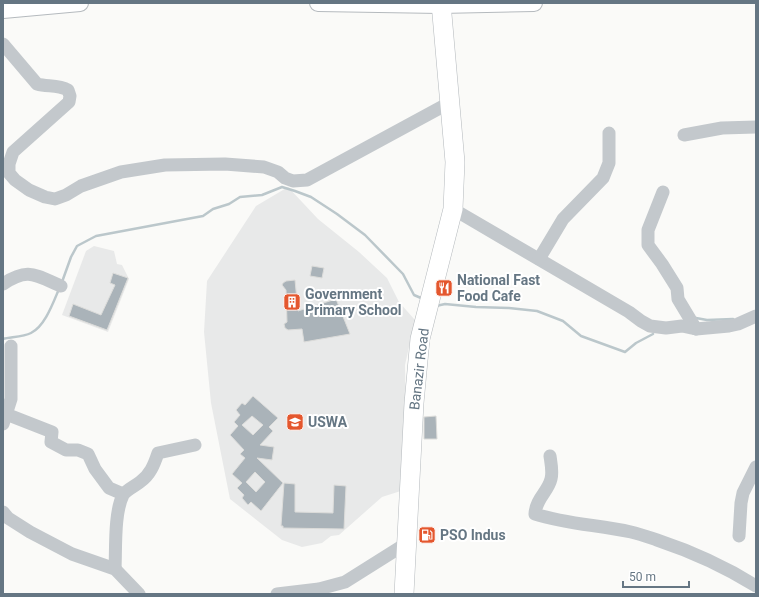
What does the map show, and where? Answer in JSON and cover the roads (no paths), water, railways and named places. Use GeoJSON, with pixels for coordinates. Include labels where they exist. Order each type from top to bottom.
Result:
{"type":"FeatureCollection","features":[{"type":"Feature","properties":{"kind":"highway","name":"Banazir Road"},"geometry":{"type":"LineString","coordinates":[[404,594],[414,403],[420,340],[453,209],[455,162],[440,4]]}},
{"type":"Feature","properties":{"kind":"main road"},"geometry":{"type":"LineString","coordinates":[[3,10],[80,3]]}},
{"type":"Feature","properties":{"kind":"main road"},"geometry":{"type":"LineString","coordinates":[[318,3],[534,3]]}},
{"type":"Feature","properties":{"kind":"street"},"geometry":{"type":"LineString","coordinates":[[3,44],[37,84],[63,87],[68,90],[70,96],[69,102],[12,152],[9,164],[9,173],[14,180],[29,190],[45,197],[55,199],[66,195],[80,186],[121,172],[166,165],[225,164],[264,167],[278,172],[285,178],[293,181],[307,180],[449,103]]}},
{"type":"Feature","properties":{"kind":"street"},"geometry":{"type":"LineString","coordinates":[[684,135],[722,128],[756,127]]}},
{"type":"Feature","properties":{"kind":"street"},"geometry":{"type":"LineString","coordinates":[[540,259],[564,219],[604,178],[609,163],[609,133]]}},
{"type":"Feature","properties":{"kind":"street"},"geometry":{"type":"LineString","coordinates":[[663,192],[648,230],[648,245],[677,288],[678,299],[696,329]]}},
{"type":"Feature","properties":{"kind":"street"},"geometry":{"type":"LineString","coordinates":[[453,209],[540,259],[650,326],[666,328],[682,326],[696,329],[729,326],[738,324],[756,316]]}},
{"type":"Feature","properties":{"kind":"street"},"geometry":{"type":"LineString","coordinates":[[3,284],[22,274],[32,274],[61,286]]}},
{"type":"Feature","properties":{"kind":"street"},"geometry":{"type":"LineString","coordinates":[[10,346],[11,399],[5,419],[52,432],[50,442],[66,450],[78,450],[88,454],[95,469],[110,488],[124,494]]}},
{"type":"Feature","properties":{"kind":"street"},"geometry":{"type":"LineString","coordinates":[[116,570],[118,510],[124,494],[141,482],[149,474],[158,453],[195,445]]}},
{"type":"Feature","properties":{"kind":"street"},"geometry":{"type":"LineString","coordinates":[[550,456],[552,468],[551,480],[536,505],[535,514],[551,519],[632,532],[695,554],[730,570],[756,586]]}},
{"type":"Feature","properties":{"kind":"street"},"geometry":{"type":"LineString","coordinates":[[739,536],[740,503],[743,493],[755,471]]}},
{"type":"Feature","properties":{"kind":"street"},"geometry":{"type":"LineString","coordinates":[[3,512],[8,518],[30,532],[72,554],[116,570],[139,594]]}},
{"type":"Feature","properties":{"kind":"street"},"geometry":{"type":"LineString","coordinates":[[277,594],[319,589],[345,582],[407,543]]}},
{"type":"Feature","properties":{"kind":"waterway"},"geometry":{"type":"LineString","coordinates":[[62,282],[71,257],[77,246],[96,236],[203,216],[213,209],[229,204],[240,197],[262,195],[282,187],[311,197],[365,235],[403,274],[414,295],[421,298]]}},
{"type":"Feature","properties":{"kind":"waterway"},"geometry":{"type":"LineString","coordinates":[[3,339],[24,335],[36,330],[48,314],[59,289]]}},
{"type":"Feature","properties":{"kind":"waterway"},"geometry":{"type":"LineString","coordinates":[[436,306],[445,304],[537,311],[563,321],[581,336],[625,352],[636,343],[653,334]]}},
{"type":"Feature","properties":{"kind":"waterway"},"geometry":{"type":"LineString","coordinates":[[696,318],[707,320],[733,319]]}},
{"type":"Feature","properties":{"kind":"place","name":"National Fast Food Cafe"},"geometry":{"type":"Point","coordinates":[444,288]}},
{"type":"Feature","properties":{"kind":"place","name":"Government Primary School"},"geometry":{"type":"Point","coordinates":[292,302]}},
{"type":"Feature","properties":{"kind":"place","name":"USWA"},"geometry":{"type":"Point","coordinates":[295,422]}},
{"type":"Feature","properties":{"kind":"place","name":"PSO Indus"},"geometry":{"type":"Point","coordinates":[427,535]}}]}
